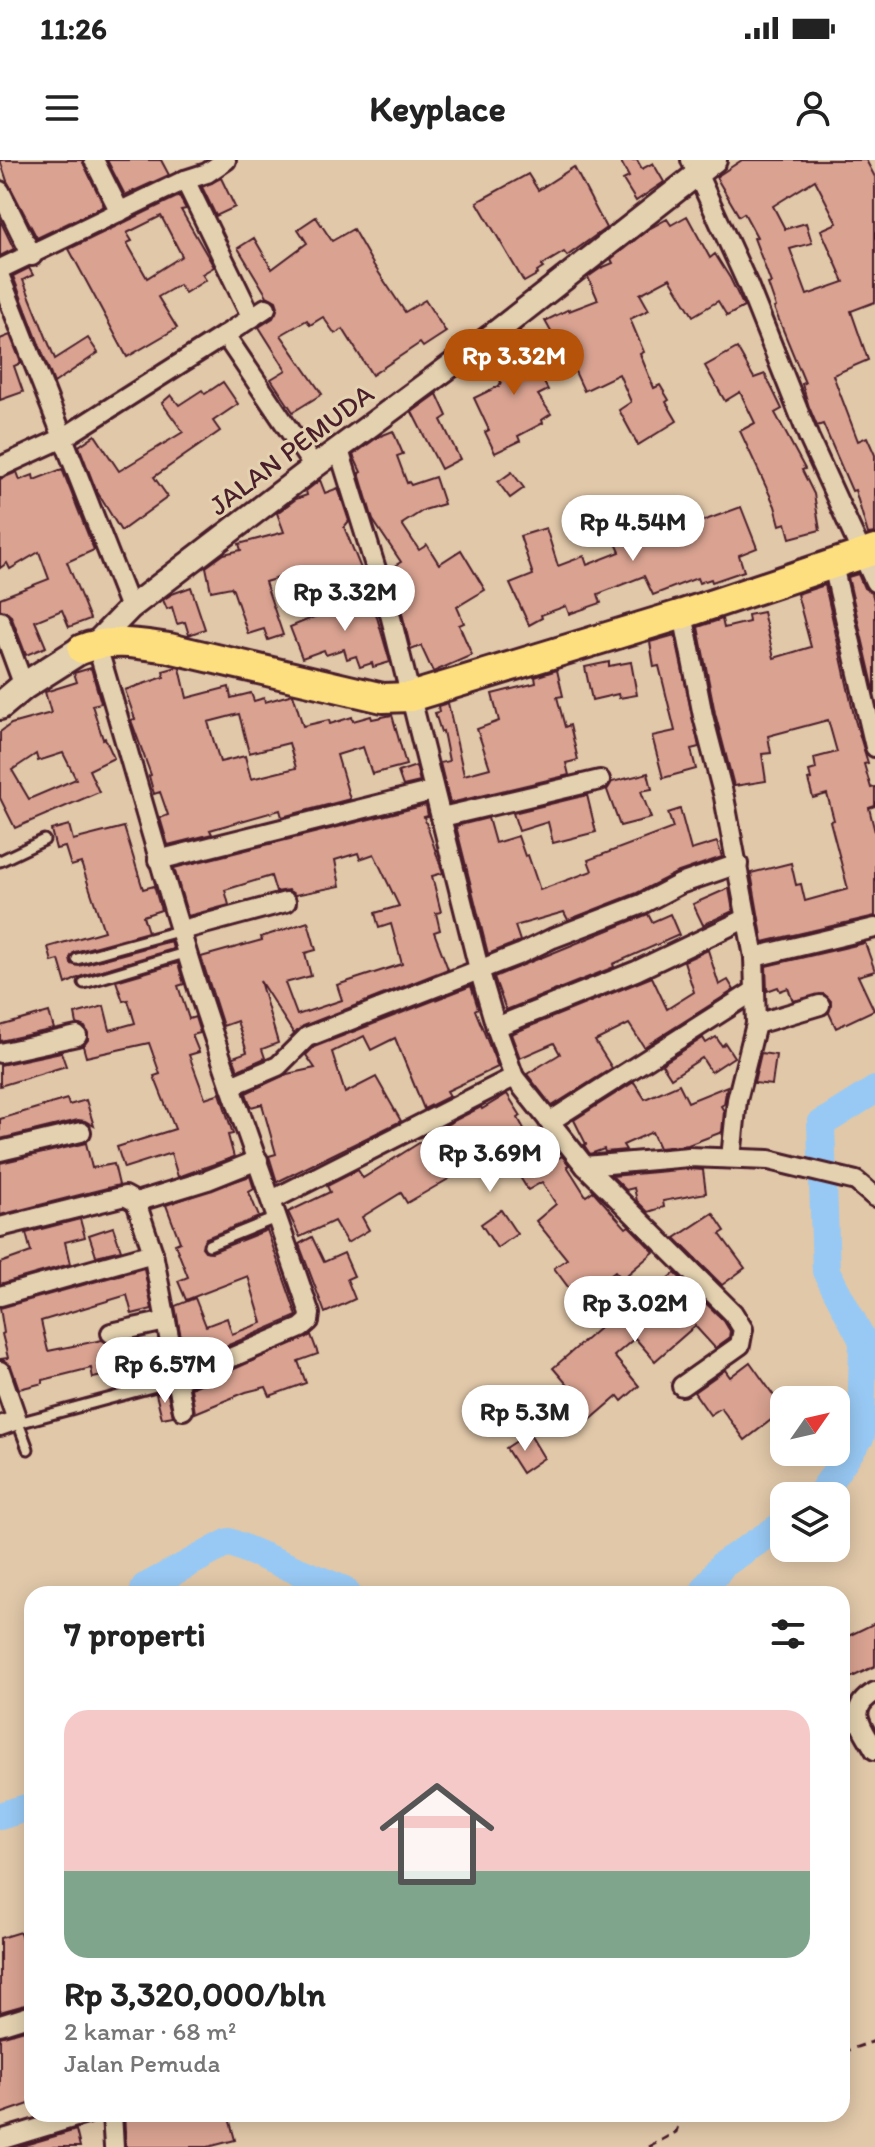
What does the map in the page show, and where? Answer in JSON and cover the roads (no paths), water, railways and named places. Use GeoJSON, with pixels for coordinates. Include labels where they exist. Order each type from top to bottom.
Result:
{"type":"FeatureCollection","features":[{"type":"Feature","properties":{"kind":"main road"},"geometry":{"type":"LineString","coordinates":[[0,706],[24,686],[89,646],[138,643],[294,677],[330,688],[383,698],[410,697],[683,614],[869,552]]}},
{"type":"Feature","properties":{"kind":"street"},"geometry":{"type":"LineString","coordinates":[[94,160],[120,212]]}},
{"type":"Feature","properties":{"kind":"street"},"geometry":{"type":"LineString","coordinates":[[0,269],[185,180],[204,166],[226,160]]}},
{"type":"Feature","properties":{"kind":"street"},"geometry":{"type":"LineString","coordinates":[[701,164],[809,438],[869,552],[875,582]]}},
{"type":"Feature","properties":{"kind":"street","name":"JALAN PEMUDA"},"geometry":{"type":"LineString","coordinates":[[89,646],[130,608],[495,333],[701,164]]}},
{"type":"Feature","properties":{"kind":"street"},"geometry":{"type":"LineString","coordinates":[[0,467],[63,438],[259,313],[185,180]]}},
{"type":"Feature","properties":{"kind":"street"},"geometry":{"type":"LineString","coordinates":[[0,191],[32,256]]}},
{"type":"Feature","properties":{"kind":"street"},"geometry":{"type":"LineString","coordinates":[[0,277],[130,608]]}},
{"type":"Feature","properties":{"kind":"street"},"geometry":{"type":"LineString","coordinates":[[225,335],[314,467]]}},
{"type":"Feature","properties":{"kind":"street"},"geometry":{"type":"LineString","coordinates":[[339,450],[390,614],[479,969],[514,1077],[585,1166],[740,1321],[744,1336],[740,1345],[682,1386]]}},
{"type":"Feature","properties":{"kind":"street"},"geometry":{"type":"LineString","coordinates":[[833,565],[875,747]]}},
{"type":"Feature","properties":{"kind":"street"},"geometry":{"type":"LineString","coordinates":[[683,614],[738,864],[754,957],[756,1024],[737,1100],[731,1158]]}},
{"type":"Feature","properties":{"kind":"street"},"geometry":{"type":"LineString","coordinates":[[0,621],[24,686]]}},
{"type":"Feature","properties":{"kind":"street"},"geometry":{"type":"LineString","coordinates":[[89,646],[231,1086],[310,1314],[309,1321],[301,1328],[178,1380]]}},
{"type":"Feature","properties":{"kind":"street"},"geometry":{"type":"LineString","coordinates":[[442,817],[600,780]]}},
{"type":"Feature","properties":{"kind":"street"},"geometry":{"type":"LineString","coordinates":[[158,860],[433,791]]}},
{"type":"Feature","properties":{"kind":"street"},"geometry":{"type":"LineString","coordinates":[[231,1086],[278,1066],[307,1037],[642,904],[680,884],[738,864]]}},
{"type":"Feature","properties":{"kind":"street"},"geometry":{"type":"LineString","coordinates":[[182,930],[286,902]]}},
{"type":"Feature","properties":{"kind":"street"},"geometry":{"type":"LineString","coordinates":[[496,1027],[636,971],[747,918]]}},
{"type":"Feature","properties":{"kind":"street"},"geometry":{"type":"LineString","coordinates":[[754,957],[875,928]]}},
{"type":"Feature","properties":{"kind":"street"},"geometry":{"type":"LineString","coordinates":[[549,1122],[754,991]]}},
{"type":"Feature","properties":{"kind":"street"},"geometry":{"type":"LineString","coordinates":[[756,1024],[820,1005]]}},
{"type":"Feature","properties":{"kind":"street"},"geometry":{"type":"LineString","coordinates":[[0,1053],[77,1036]]}},
{"type":"Feature","properties":{"kind":"street"},"geometry":{"type":"LineString","coordinates":[[275,1209],[514,1077]]}},
{"type":"Feature","properties":{"kind":"street"},"geometry":{"type":"LineString","coordinates":[[0,1151],[81,1132]]}},
{"type":"Feature","properties":{"kind":"street"},"geometry":{"type":"LineString","coordinates":[[585,1166],[662,1158],[769,1160],[856,1181],[875,1197]]}},
{"type":"Feature","properties":{"kind":"street"},"geometry":{"type":"LineString","coordinates":[[136,1202],[208,1180],[258,1160]]}},
{"type":"Feature","properties":{"kind":"street"},"geometry":{"type":"LineString","coordinates":[[0,1227],[125,1196],[136,1202],[153,1253],[183,1410]]}},
{"type":"Feature","properties":{"kind":"street"},"geometry":{"type":"LineString","coordinates":[[0,1296],[153,1253]]}},
{"type":"Feature","properties":{"kind":"street"},"geometry":{"type":"LineString","coordinates":[[111,1333],[166,1321]]}},
{"type":"Feature","properties":{"kind":"street"},"geometry":{"type":"LineString","coordinates":[[0,1371],[12,1423]]}},
{"type":"Feature","properties":{"kind":"street"},"geometry":{"type":"LineString","coordinates":[[875,1692],[861,1701],[858,1708],[859,1721],[875,1750]]}},
{"type":"Feature","properties":{"kind":"street"},"geometry":{"type":"LineString","coordinates":[[0,2025],[24,2018]]}},
{"type":"Feature","properties":{"kind":"street"},"geometry":{"type":"LineString","coordinates":[[0,2140],[60,2122]]}},
{"type":"Feature","properties":{"kind":"street"},"geometry":{"type":"LineString","coordinates":[[112,2122],[114,2147]]}},
{"type":"Feature","properties":{"kind":"lane"},"geometry":{"type":"LineString","coordinates":[[0,861],[44,840]]}},
{"type":"Feature","properties":{"kind":"lane"},"geometry":{"type":"LineString","coordinates":[[77,959],[182,930]]}},
{"type":"Feature","properties":{"kind":"lane"},"geometry":{"type":"LineString","coordinates":[[84,983],[188,952]]}},
{"type":"Feature","properties":{"kind":"lane"},"geometry":{"type":"LineString","coordinates":[[209,1245],[275,1209]]}},
{"type":"Feature","properties":{"kind":"lane"},"geometry":{"type":"LineString","coordinates":[[28,1449],[12,1423],[178,1380]]}},
{"type":"Feature","properties":{"kind":"waterway"},"geometry":{"type":"LineString","coordinates":[[829,1482],[861,1436],[863,1341],[826,1271],[821,1124],[875,1090]]}},
{"type":"Feature","properties":{"kind":"waterway"},"geometry":{"type":"LineString","coordinates":[[708,1586],[722,1565],[770,1533]]}},
{"type":"Feature","properties":{"kind":"waterway"},"geometry":{"type":"LineString","coordinates":[[147,1586],[229,1542],[334,1586]]}},
{"type":"Feature","properties":{"kind":"waterway"},"geometry":{"type":"LineString","coordinates":[[0,1816],[24,1808]]}}]}
